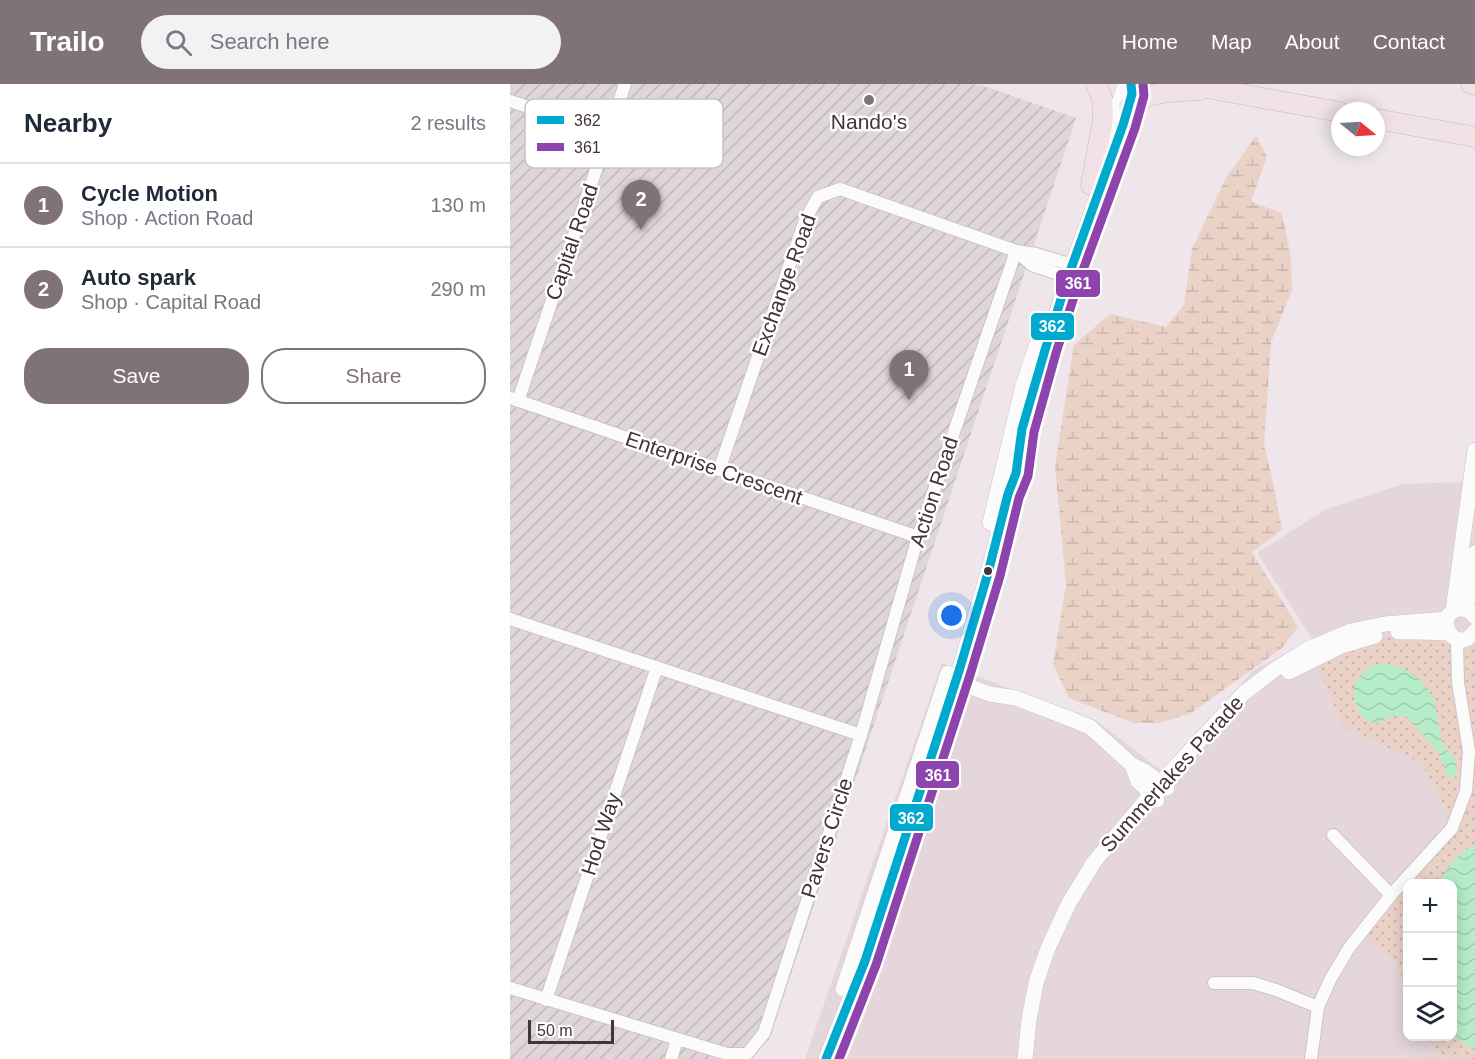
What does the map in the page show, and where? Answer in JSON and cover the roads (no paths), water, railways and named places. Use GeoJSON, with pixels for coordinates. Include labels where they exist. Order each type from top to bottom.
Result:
{"type":"FeatureCollection","features":[{"type":"Feature","properties":{"kind":"main road"},"geometry":{"type":"LineString","coordinates":[[1090,185],[1103,119],[1102,98],[1095,84]]}},
{"type":"Feature","properties":{"kind":"main road"},"geometry":{"type":"LineString","coordinates":[[1185,84],[1331,110]]}},
{"type":"Feature","properties":{"kind":"main road"},"geometry":{"type":"LineString","coordinates":[[1129,106],[1141,98],[1170,92],[1218,90]]}},
{"type":"Feature","properties":{"kind":"main road"},"geometry":{"type":"LineString","coordinates":[[1385,121],[1475,137]]}},
{"type":"Feature","properties":{"kind":"street","name":"Capital Road"},"geometry":{"type":"LineString","coordinates":[[620,99],[625,84]]}},
{"type":"Feature","properties":{"kind":"street"},"geometry":{"type":"LineString","coordinates":[[816,1059],[841,997],[988,573],[1008,494],[1016,473],[1022,429],[1066,270],[1090,185],[1126,84]]}},
{"type":"Feature","properties":{"kind":"street"},"geometry":{"type":"LineString","coordinates":[[1066,270],[1124,125],[1132,94],[1131,84]]}},
{"type":"Feature","properties":{"kind":"street"},"geometry":{"type":"LineString","coordinates":[[510,101],[525,106]]}},
{"type":"Feature","properties":{"kind":"street","name":"Capital Road"},"geometry":{"type":"LineString","coordinates":[[514,399],[597,168]]}},
{"type":"Feature","properties":{"kind":"street","name":"Exchange Road"},"geometry":{"type":"LineString","coordinates":[[719,470],[805,220],[818,197],[840,189],[1016,251],[1032,265],[1066,270]]}},
{"type":"Feature","properties":{"kind":"street","name":"Action Road"},"geometry":{"type":"LineString","coordinates":[[861,735],[918,537],[1016,251]]}},
{"type":"Feature","properties":{"kind":"street","name":"Enterprise Crescent"},"geometry":{"type":"LineString","coordinates":[[514,399],[918,537]]}},
{"type":"Feature","properties":{"kind":"street"},"geometry":{"type":"LineString","coordinates":[[1464,626],[1475,450]]}},
{"type":"Feature","properties":{"kind":"street"},"geometry":{"type":"LineString","coordinates":[[1311,1059],[1318,1007],[1330,980],[1349,948],[1390,895],[1452,828],[1466,791],[1469,751],[1458,669],[1475,553]]}},
{"type":"Feature","properties":{"kind":"street"},"geometry":{"type":"LineString","coordinates":[[510,619],[861,735]]}},
{"type":"Feature","properties":{"kind":"street","name":"Summerlakes Parade"},"geometry":{"type":"LineString","coordinates":[[1024,1059],[1036,983],[1048,948],[1069,903],[1094,862],[1159,791],[1243,706],[1275,680],[1303,664],[1362,638],[1412,631],[1428,633],[1464,626]]}},
{"type":"Feature","properties":{"kind":"street","name":"Hod Way"},"geometry":{"type":"LineString","coordinates":[[546,1000],[657,667]]}},
{"type":"Feature","properties":{"kind":"street"},"geometry":{"type":"LineString","coordinates":[[952,674],[990,694],[1016,698],[1090,727],[1132,765],[1138,781],[1159,791]]}},
{"type":"Feature","properties":{"kind":"street"},"geometry":{"type":"LineString","coordinates":[[826,1059],[865,961],[952,674]]}},
{"type":"Feature","properties":{"kind":"street","name":"Pavers Circle"},"geometry":{"type":"LineString","coordinates":[[510,988],[727,1054],[747,1054],[764,1034],[861,735]]}},
{"type":"Feature","properties":{"kind":"street","name":"Summerlakes Parade"},"geometry":{"type":"LineString","coordinates":[[1033,1059],[1034,1042],[1045,988],[1067,928],[1084,895],[1108,858],[1159,791]]}},
{"type":"Feature","properties":{"kind":"street"},"geometry":{"type":"LineString","coordinates":[[1333,835],[1390,895]]}},
{"type":"Feature","properties":{"kind":"street"},"geometry":{"type":"LineString","coordinates":[[1214,983],[1253,983],[1318,1007]]}},
{"type":"Feature","properties":{"kind":"street"},"geometry":{"type":"LineString","coordinates":[[671,1059],[677,1040]]}},
{"type":"Feature","properties":{"kind":"water"},"geometry":{"type":"Polygon","coordinates":[[[1380,663],[1406,670],[1428,688],[1435,705],[1442,741],[1455,758],[1457,769],[1455,777],[1452,778],[1447,774],[1438,752],[1407,717],[1395,716],[1374,723],[1367,720],[1360,712],[1354,696],[1356,682],[1365,671],[1380,663]]]}},
{"type":"Feature","properties":{"kind":"water"},"geometry":{"type":"Polygon","coordinates":[[[1475,843],[1475,1052],[1457,1036],[1457,879],[1442,879],[1464,851],[1475,843]]]}},
{"type":"Feature","properties":{"kind":"place","name":"Nando's"},"geometry":{"type":"Point","coordinates":[869,100]}},
{"type":"Feature","properties":{"kind":"place","name":"Auto spark"},"geometry":{"type":"Point","coordinates":[641,230]}},
{"type":"Feature","properties":{"kind":"place","name":"Cycle Motion"},"geometry":{"type":"Point","coordinates":[909,400]}}]}
